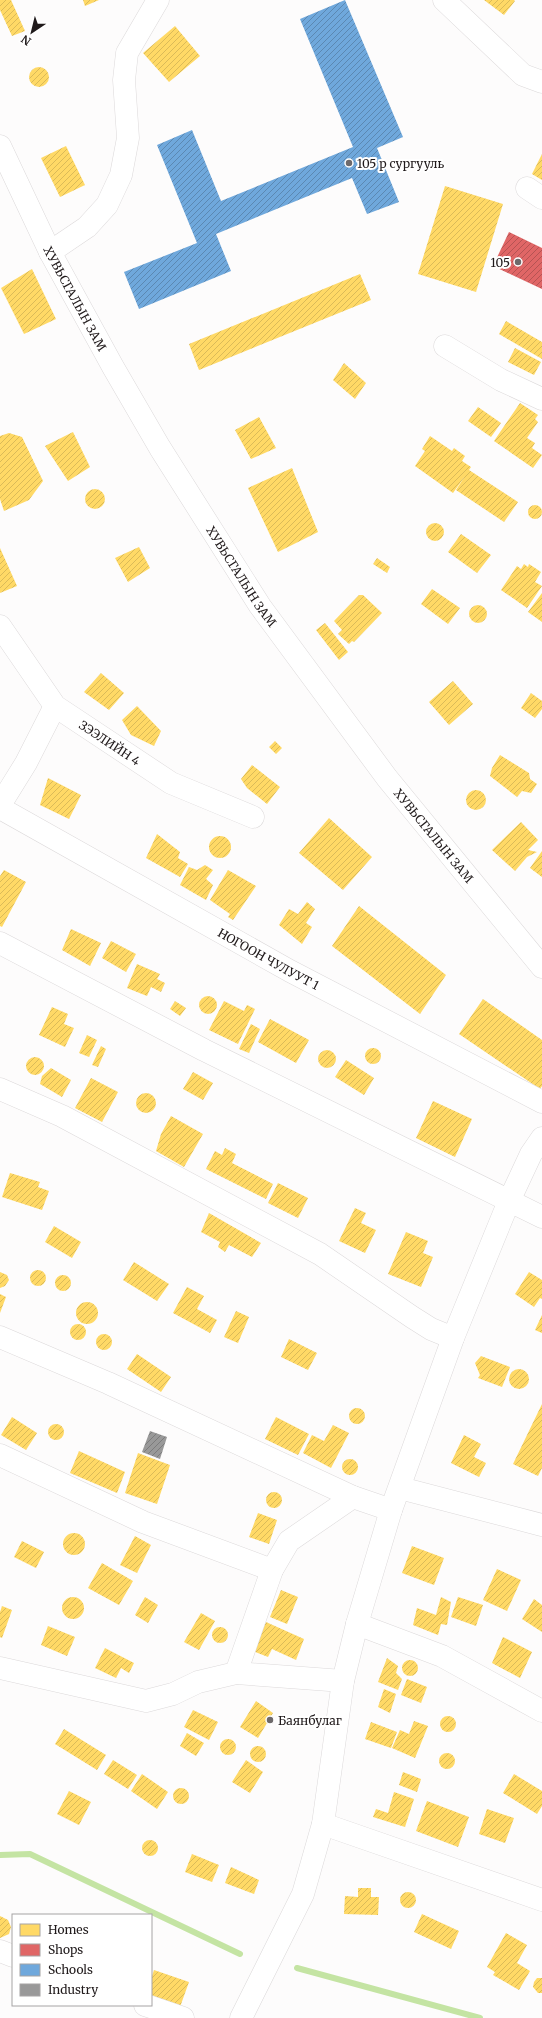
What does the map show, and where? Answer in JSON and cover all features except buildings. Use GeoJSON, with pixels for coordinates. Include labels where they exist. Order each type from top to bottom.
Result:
{"type":"FeatureCollection","features":[{"type":"Feature","properties":{"kind":"street"},"geometry":{"type":"LineString","coordinates":[[50,252],[92,222],[107,205],[121,175],[128,138],[124,80],[127,53],[158,0]]}},
{"type":"Feature","properties":{"kind":"street"},"geometry":{"type":"LineString","coordinates":[[444,0],[523,75],[542,82]]}},
{"type":"Feature","properties":{"kind":"street","name":"ХУВЬСГАЛЫН ЗАМ"},"geometry":{"type":"LineString","coordinates":[[0,146],[50,252],[113,367],[160,448],[260,606],[387,778],[542,967]]}},
{"type":"Feature","properties":{"kind":"street"},"geometry":{"type":"LineString","coordinates":[[445,346],[501,380],[542,399]]}},
{"type":"Feature","properties":{"kind":"street","name":"ЗЭЭЛИЙН 4"},"geometry":{"type":"LineString","coordinates":[[0,626],[55,706],[171,783],[253,817]]}},
{"type":"Feature","properties":{"kind":"street"},"geometry":{"type":"LineString","coordinates":[[0,805],[26,763],[55,706]]}},
{"type":"Feature","properties":{"kind":"street","name":"НОГООН ЧУЛУУТ 1"},"geometry":{"type":"LineString","coordinates":[[0,808],[290,971],[542,1102]]}},
{"type":"Feature","properties":{"kind":"street"},"geometry":{"type":"LineString","coordinates":[[0,943],[204,1050],[542,1217]]}},
{"type":"Feature","properties":{"kind":"street"},"geometry":{"type":"LineString","coordinates":[[0,1088],[62,1116],[320,1254],[431,1329],[453,1338]]}},
{"type":"Feature","properties":{"kind":"street"},"geometry":{"type":"LineString","coordinates":[[242,2018],[303,1894],[323,1824],[343,1681],[357,1624],[391,1510],[453,1338],[509,1201],[531,1154],[542,1138]]}},
{"type":"Feature","properties":{"kind":"street"},"geometry":{"type":"LineString","coordinates":[[0,1337],[108,1383],[353,1497],[391,1510]]}},
{"type":"Feature","properties":{"kind":"street"},"geometry":{"type":"LineString","coordinates":[[0,1455],[143,1522],[272,1570]]}},
{"type":"Feature","properties":{"kind":"street"},"geometry":{"type":"LineString","coordinates":[[400,1488],[542,1525]]}},
{"type":"Feature","properties":{"kind":"street"},"geometry":{"type":"LineString","coordinates":[[236,1672],[272,1570],[289,1541],[353,1497]]}},
{"type":"Feature","properties":{"kind":"street"},"geometry":{"type":"LineString","coordinates":[[357,1624],[442,1656],[542,1711]]}},
{"type":"Feature","properties":{"kind":"street"},"geometry":{"type":"LineString","coordinates":[[0,1668],[146,1701],[173,1694],[198,1682],[236,1672],[343,1681]]}},
{"type":"Feature","properties":{"kind":"street"},"geometry":{"type":"LineString","coordinates":[[323,1824],[542,1900]]}},
{"type":"Feature","properties":{"kind":"street"},"geometry":{"type":"LineString","coordinates":[[0,1951],[12,1956]]}},
{"type":"Feature","properties":{"kind":"street"},"geometry":{"type":"LineString","coordinates":[[148,2006],[183,2018]]}},
{"type":"Feature","properties":{"kind":"waterway"},"geometry":{"type":"LineString","coordinates":[[0,1855],[30,1854],[240,1954]]}},
{"type":"Feature","properties":{"kind":"waterway"},"geometry":{"type":"LineString","coordinates":[[297,1968],[480,2018]]}},
{"type":"Feature","properties":{"kind":"place","name":"105 р сургууль"},"geometry":{"type":"Point","coordinates":[349,163]}},
{"type":"Feature","properties":{"kind":"place","name":"105"},"geometry":{"type":"Point","coordinates":[518,262]}},
{"type":"Feature","properties":{"kind":"place","name":"Баянбулаг"},"geometry":{"type":"Point","coordinates":[270,1720]}}]}
